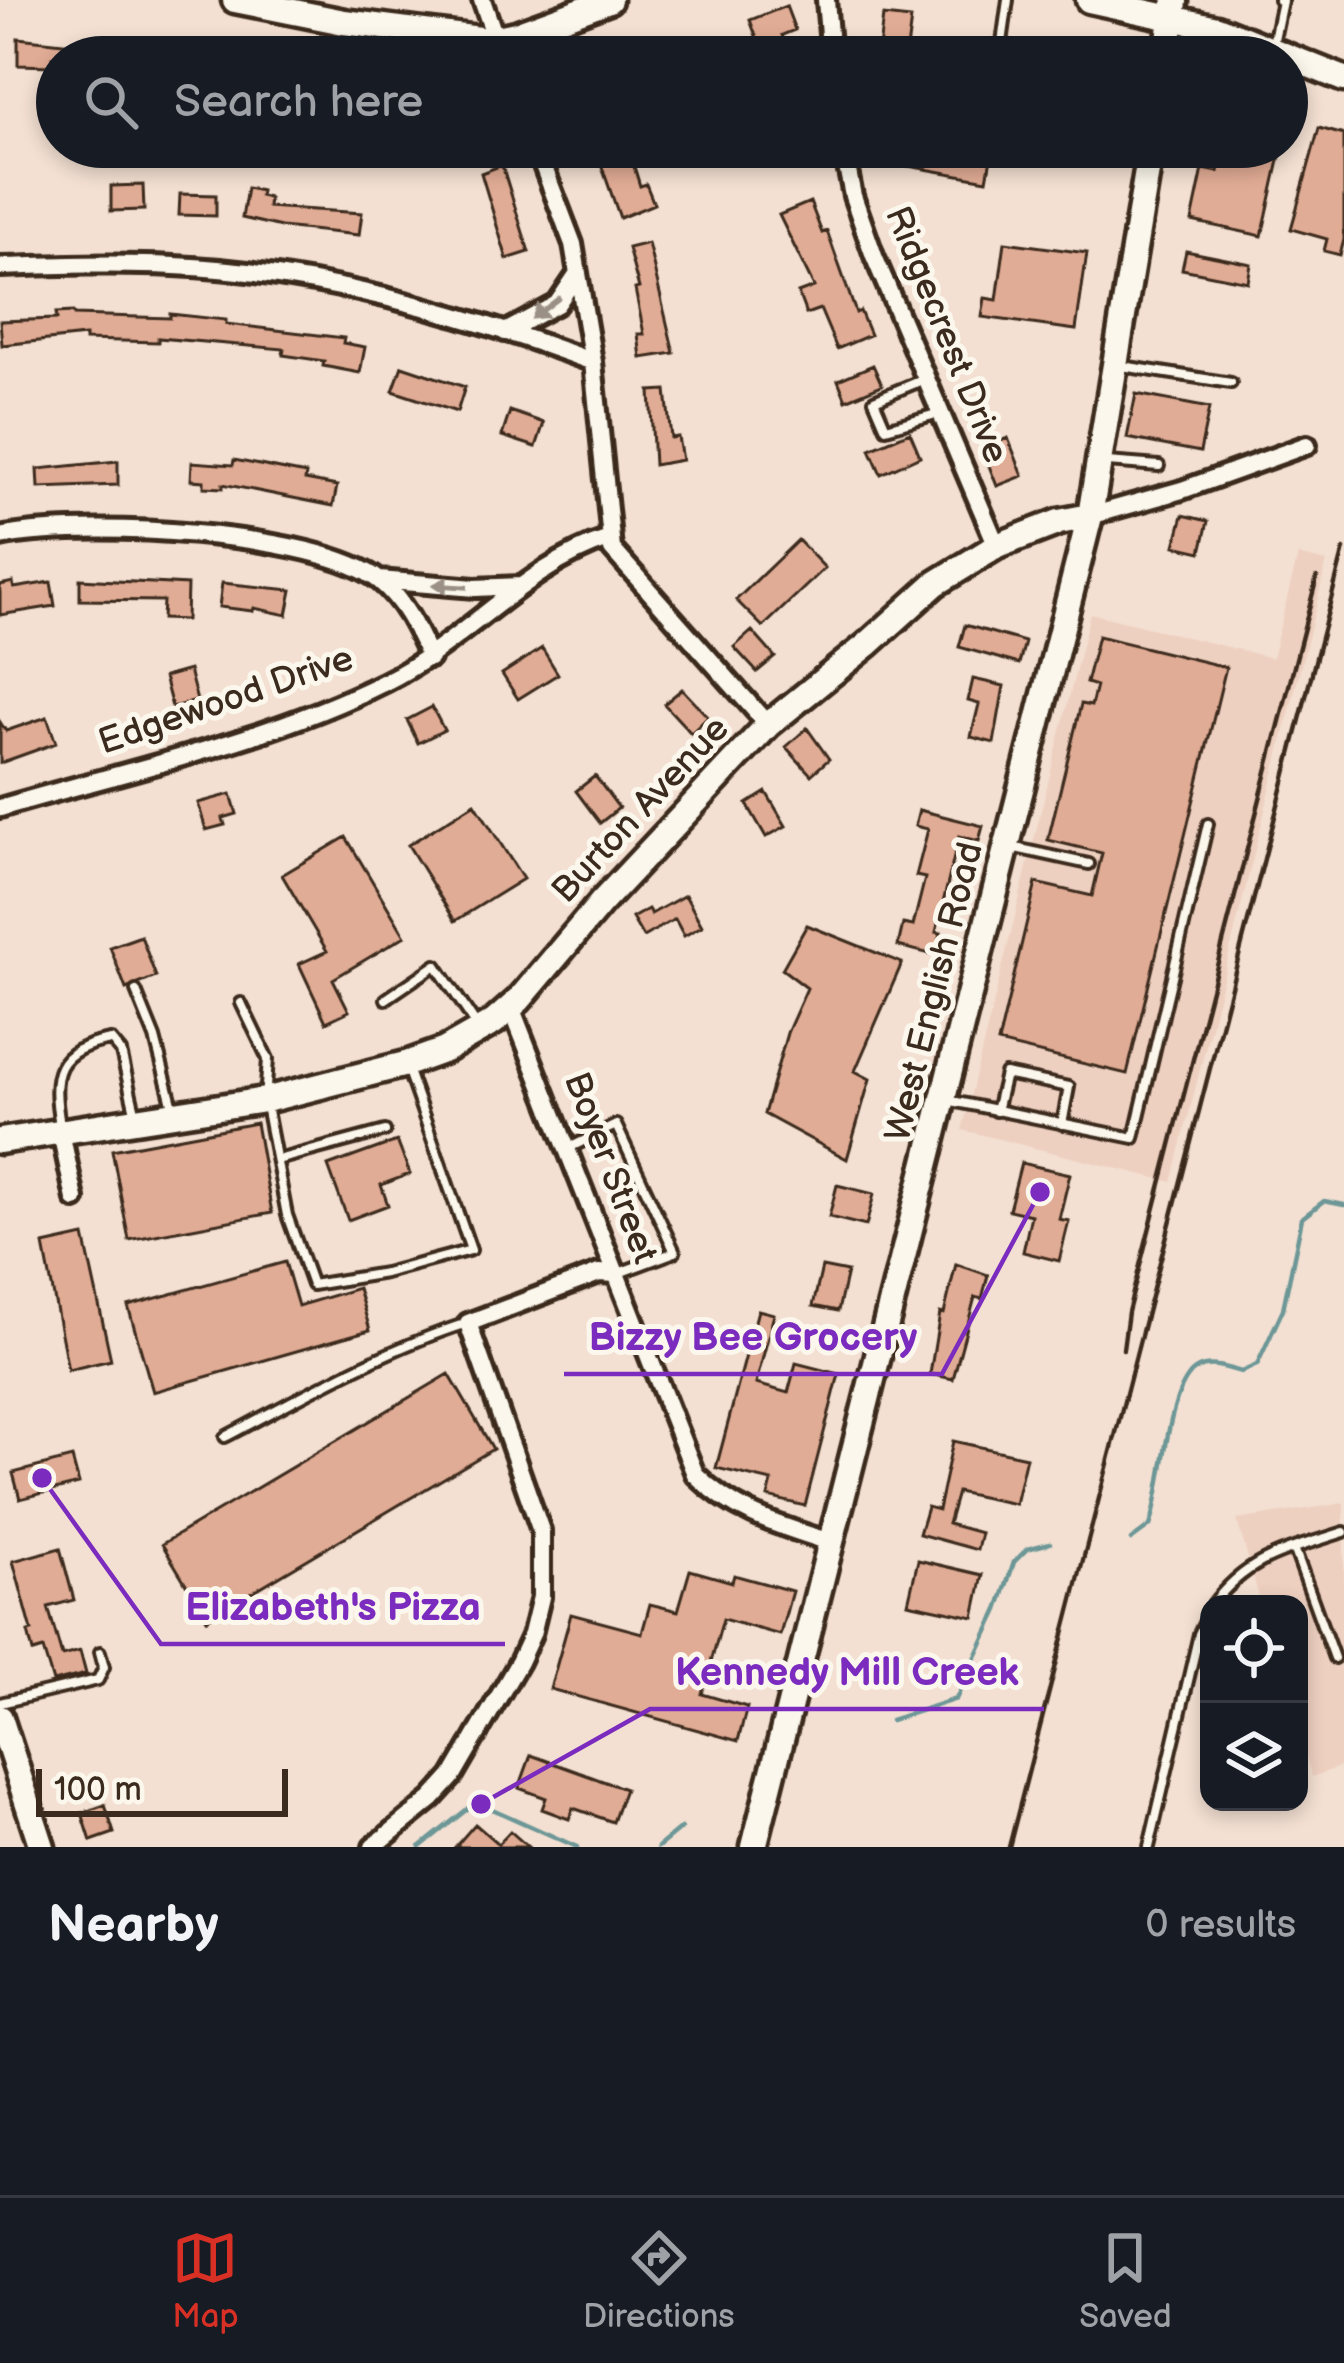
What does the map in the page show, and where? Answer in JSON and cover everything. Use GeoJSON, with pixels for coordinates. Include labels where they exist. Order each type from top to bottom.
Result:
{"type":"FeatureCollection","features":[{"type":"Feature","properties":{"kind":"street"},"geometry":{"type":"LineString","coordinates":[[236,0],[432,36]]}},
{"type":"Feature","properties":{"kind":"street"},"geometry":{"type":"LineString","coordinates":[[482,0],[495,36]]}},
{"type":"Feature","properties":{"kind":"street"},"geometry":{"type":"LineString","coordinates":[[526,36],[609,0]]}},
{"type":"Feature","properties":{"kind":"street"},"geometry":{"type":"LineString","coordinates":[[826,0],[829,36]]}},
{"type":"Feature","properties":{"kind":"street"},"geometry":{"type":"LineString","coordinates":[[1089,0],[1174,8],[1236,36]]}},
{"type":"Feature","properties":{"kind":"street"},"geometry":{"type":"LineString","coordinates":[[1308,65],[1344,79]]}},
{"type":"Feature","properties":{"kind":"street"},"geometry":{"type":"LineString","coordinates":[[544,168],[573,244],[593,362],[613,549],[768,725]]}},
{"type":"Feature","properties":{"kind":"street","name":"Ridgecrest Drive"},"geometry":{"type":"LineString","coordinates":[[847,168],[874,256],[997,546]]}},
{"type":"Feature","properties":{"kind":"street","name":"West English Road"},"geometry":{"type":"LineString","coordinates":[[754,1847],[1090,516],[1148,168]]}},
{"type":"Feature","properties":{"kind":"street"},"geometry":{"type":"LineString","coordinates":[[0,267],[178,266],[267,275],[405,302],[593,362]]}},
{"type":"Feature","properties":{"kind":"street"},"geometry":{"type":"LineString","coordinates":[[505,332],[556,304],[578,273]]}},
{"type":"Feature","properties":{"kind":"street","name":"Burton Avenue"},"geometry":{"type":"LineString","coordinates":[[0,1142],[265,1100],[446,1050],[511,1007],[768,725],[934,584],[997,546],[1059,522],[1182,490],[1307,445]]}},
{"type":"Feature","properties":{"kind":"street"},"geometry":{"type":"LineString","coordinates":[[0,537],[78,528],[171,533],[308,551],[379,580],[475,588],[522,586]]}},
{"type":"Feature","properties":{"kind":"street","name":"Edgewood Drive"},"geometry":{"type":"LineString","coordinates":[[0,808],[315,712],[430,658],[522,586],[586,546],[609,539]]}},
{"type":"Feature","properties":{"kind":"street"},"geometry":{"type":"LineString","coordinates":[[379,580],[412,620],[430,658]]}},
{"type":"Feature","properties":{"kind":"street","name":"Boyer Street"},"geometry":{"type":"LineString","coordinates":[[511,1007],[695,1474],[716,1496],[746,1515],[833,1544]]}},
{"type":"Feature","properties":{"kind":"street"},"geometry":{"type":"LineString","coordinates":[[61,1132],[74,1199]]}},
{"type":"Feature","properties":{"kind":"street"},"geometry":{"type":"LineString","coordinates":[[373,1847],[452,1777],[519,1662],[542,1597],[541,1531],[468,1323],[599,1273],[616,1274]]}},
{"type":"Feature","properties":{"kind":"street"},"geometry":{"type":"LineString","coordinates":[[0,1719],[42,1847]]}},
{"type":"Feature","properties":{"kind":"lane"},"geometry":{"type":"LineString","coordinates":[[1003,36],[1008,0]]}},
{"type":"Feature","properties":{"kind":"lane"},"geometry":{"type":"LineString","coordinates":[[1275,36],[1281,0]]}},
{"type":"Feature","properties":{"kind":"lane"},"geometry":{"type":"LineString","coordinates":[[1115,364],[1231,383]]}},
{"type":"Feature","properties":{"kind":"lane"},"geometry":{"type":"LineString","coordinates":[[928,379],[874,400],[886,428],[942,412]]}},
{"type":"Feature","properties":{"kind":"lane"},"geometry":{"type":"LineString","coordinates":[[1099,461],[1160,466]]}},
{"type":"Feature","properties":{"kind":"lane"},"geometry":{"type":"LineString","coordinates":[[945,1099],[1134,1138],[1208,824]]}},
{"type":"Feature","properties":{"kind":"lane"},"geometry":{"type":"LineString","coordinates":[[1009,846],[1089,864]]}},
{"type":"Feature","properties":{"kind":"lane"},"geometry":{"type":"LineString","coordinates":[[386,999],[436,965],[480,1030]]}},
{"type":"Feature","properties":{"kind":"lane"},"geometry":{"type":"LineString","coordinates":[[136,991],[155,1038],[175,1114]]}},
{"type":"Feature","properties":{"kind":"lane"},"geometry":{"type":"LineString","coordinates":[[241,1003],[268,1059],[265,1100],[287,1215],[312,1285],[385,1273],[471,1250],[406,1064]]}},
{"type":"Feature","properties":{"kind":"lane"},"geometry":{"type":"LineString","coordinates":[[61,1132],[53,1086],[62,1062],[85,1044],[111,1040],[121,1052],[137,1120]]}},
{"type":"Feature","properties":{"kind":"lane"},"geometry":{"type":"LineString","coordinates":[[996,1112],[1005,1074],[1070,1087],[1062,1124]]}},
{"type":"Feature","properties":{"kind":"lane"},"geometry":{"type":"LineString","coordinates":[[568,1149],[616,1125],[675,1252],[616,1274]]}},
{"type":"Feature","properties":{"kind":"lane"},"geometry":{"type":"LineString","coordinates":[[277,1160],[385,1131]]}},
{"type":"Feature","properties":{"kind":"lane"},"geometry":{"type":"LineString","coordinates":[[225,1437],[327,1383],[468,1323]]}},
{"type":"Feature","properties":{"kind":"lane"},"geometry":{"type":"LineString","coordinates":[[1221,1595],[1234,1577],[1255,1562],[1344,1532]]}},
{"type":"Feature","properties":{"kind":"lane"},"geometry":{"type":"LineString","coordinates":[[1294,1549],[1334,1658]]}},
{"type":"Feature","properties":{"kind":"lane"},"geometry":{"type":"LineString","coordinates":[[1149,1847],[1200,1632]]}},
{"type":"Feature","properties":{"kind":"lane"},"geometry":{"type":"LineString","coordinates":[[0,1703],[98,1680],[104,1667],[100,1652]]}},
{"type":"Feature","properties":{"kind":"shaded area"},"geometry":{"type":"Polygon","coordinates":[[[1298,555],[1327,562],[1172,1182],[962,1130],[1090,613],[1272,658],[1298,555]]]}},
{"type":"Feature","properties":{"kind":"shaded area"},"geometry":{"type":"Polygon","coordinates":[[[1344,1503],[1344,1765],[1312,1777],[1308,1763],[1308,1595],[1258,1595],[1237,1520],[1344,1503]]]}},
{"type":"Feature","properties":{"kind":"building"},"geometry":{"type":"Polygon","coordinates":[[[786,6],[795,30],[782,36],[756,36],[750,20],[786,6]]]}},
{"type":"Feature","properties":{"kind":"building"},"geometry":{"type":"Polygon","coordinates":[[[883,16],[911,19],[909,36],[881,36],[883,16]]]}},
{"type":"Feature","properties":{"kind":"building"},"geometry":{"type":"Polygon","coordinates":[[[18,38],[36,40],[36,66],[18,65],[18,38]]]}},
{"type":"Feature","properties":{"kind":"building"},"geometry":{"type":"Polygon","coordinates":[[[1319,128],[1344,135],[1340,255],[1324,251],[1327,239],[1291,229],[1319,128]]]}},
{"type":"Feature","properties":{"kind":"building"},"geometry":{"type":"Polygon","coordinates":[[[503,168],[529,252],[507,259],[481,173],[503,168]]]}},
{"type":"Feature","properties":{"kind":"building"},"geometry":{"type":"Polygon","coordinates":[[[602,168],[634,168],[640,186],[646,184],[654,204],[620,218],[602,168]]]}},
{"type":"Feature","properties":{"kind":"building"},"geometry":{"type":"Polygon","coordinates":[[[919,168],[989,168],[987,180],[919,168]]]}},
{"type":"Feature","properties":{"kind":"building"},"geometry":{"type":"Polygon","coordinates":[[[1219,168],[1277,168],[1262,236],[1192,221],[1203,169],[1218,172],[1219,168]]]}},
{"type":"Feature","properties":{"kind":"building"},"geometry":{"type":"Polygon","coordinates":[[[143,185],[144,210],[111,211],[111,186],[143,185]]]}},
{"type":"Feature","properties":{"kind":"building"},"geometry":{"type":"Polygon","coordinates":[[[247,188],[269,198],[268,207],[362,213],[359,235],[242,218],[247,188]]]}},
{"type":"Feature","properties":{"kind":"building"},"geometry":{"type":"Polygon","coordinates":[[[180,194],[216,195],[216,216],[179,215],[180,194]]]}},
{"type":"Feature","properties":{"kind":"building"},"geometry":{"type":"Polygon","coordinates":[[[810,202],[822,233],[827,231],[856,313],[860,311],[870,335],[837,349],[820,309],[806,314],[798,293],[814,287],[779,215],[810,202]]]}},
{"type":"Feature","properties":{"kind":"building"},"geometry":{"type":"Polygon","coordinates":[[[1005,242],[1087,253],[1076,330],[982,317],[985,298],[997,300],[1005,242]]]}},
{"type":"Feature","properties":{"kind":"building"},"geometry":{"type":"Polygon","coordinates":[[[648,243],[674,353],[641,358],[638,334],[644,334],[635,289],[639,288],[628,248],[648,243]]]}},
{"type":"Feature","properties":{"kind":"building"},"geometry":{"type":"Polygon","coordinates":[[[1186,251],[1251,264],[1248,282],[1182,269],[1186,251]]]}},
{"type":"Feature","properties":{"kind":"building"},"geometry":{"type":"Polygon","coordinates":[[[56,313],[226,320],[226,324],[344,338],[343,343],[365,347],[360,373],[283,355],[284,349],[158,338],[158,342],[85,340],[85,336],[2,345],[0,321],[57,319],[56,313]]]}},
{"type":"Feature","properties":{"kind":"building"},"geometry":{"type":"Polygon","coordinates":[[[873,365],[882,385],[846,400],[838,380],[873,365]]]}},
{"type":"Feature","properties":{"kind":"building"},"geometry":{"type":"Polygon","coordinates":[[[402,366],[465,387],[457,412],[393,391],[402,366]]]}},
{"type":"Feature","properties":{"kind":"building"},"geometry":{"type":"Polygon","coordinates":[[[666,390],[671,438],[678,437],[682,460],[654,465],[650,391],[666,390]]]}},
{"type":"Feature","properties":{"kind":"building"},"geometry":{"type":"Polygon","coordinates":[[[1136,394],[1209,408],[1200,452],[1127,438],[1136,394]]]}},
{"type":"Feature","properties":{"kind":"building"},"geometry":{"type":"Polygon","coordinates":[[[510,411],[544,423],[536,447],[502,436],[510,411]]]}},
{"type":"Feature","properties":{"kind":"building"},"geometry":{"type":"Polygon","coordinates":[[[910,432],[920,456],[881,474],[870,449],[910,432]]]}},
{"type":"Feature","properties":{"kind":"building"},"geometry":{"type":"Polygon","coordinates":[[[1008,438],[1023,476],[997,486],[982,448],[1008,438]]]}},
{"type":"Feature","properties":{"kind":"building"},"geometry":{"type":"Polygon","coordinates":[[[234,460],[306,474],[305,480],[337,486],[333,506],[223,484],[223,488],[204,487],[204,481],[191,480],[192,462],[233,465],[234,460]]]}},
{"type":"Feature","properties":{"kind":"building"},"geometry":{"type":"Polygon","coordinates":[[[118,461],[118,485],[39,488],[38,469],[118,461]]]}},
{"type":"Feature","properties":{"kind":"building"},"geometry":{"type":"Polygon","coordinates":[[[1183,515],[1208,521],[1201,552],[1175,546],[1183,515]]]}},
{"type":"Feature","properties":{"kind":"building"},"geometry":{"type":"Polygon","coordinates":[[[798,540],[825,568],[763,627],[736,600],[798,540]]]}},
{"type":"Feature","properties":{"kind":"building"},"geometry":{"type":"Polygon","coordinates":[[[80,579],[187,585],[186,620],[162,619],[163,601],[80,600],[80,579]]]}},
{"type":"Feature","properties":{"kind":"building"},"geometry":{"type":"Polygon","coordinates":[[[13,582],[14,588],[51,582],[55,606],[0,615],[0,585],[13,582]]]}},
{"type":"Feature","properties":{"kind":"building"},"geometry":{"type":"Polygon","coordinates":[[[222,583],[292,590],[287,615],[219,607],[222,583]]]}},
{"type":"Feature","properties":{"kind":"building"},"geometry":{"type":"Polygon","coordinates":[[[965,625],[1025,642],[1019,664],[959,647],[965,625]]]}},
{"type":"Feature","properties":{"kind":"building"},"geometry":{"type":"Polygon","coordinates":[[[752,631],[775,657],[757,672],[734,647],[752,631]]]}},
{"type":"Feature","properties":{"kind":"building"},"geometry":{"type":"Polygon","coordinates":[[[1098,636],[1226,667],[1127,1074],[998,1043],[1036,883],[1092,896],[1102,853],[1048,840],[1081,704],[1091,706],[1096,686],[1086,683],[1098,636]]]}},
{"type":"Feature","properties":{"kind":"building"},"geometry":{"type":"Polygon","coordinates":[[[542,648],[558,674],[518,699],[502,674],[542,648]]]}},
{"type":"Feature","properties":{"kind":"building"},"geometry":{"type":"Polygon","coordinates":[[[189,670],[197,701],[172,707],[164,677],[189,670]]]}},
{"type":"Feature","properties":{"kind":"building"},"geometry":{"type":"Polygon","coordinates":[[[973,679],[1004,686],[994,743],[971,737],[979,704],[968,701],[973,679]]]}},
{"type":"Feature","properties":{"kind":"building"},"geometry":{"type":"Polygon","coordinates":[[[682,689],[708,717],[691,733],[664,704],[682,689]]]}},
{"type":"Feature","properties":{"kind":"building"},"geometry":{"type":"Polygon","coordinates":[[[432,707],[444,730],[418,743],[407,720],[432,707]]]}},
{"type":"Feature","properties":{"kind":"building"},"geometry":{"type":"Polygon","coordinates":[[[47,717],[56,743],[0,763],[0,722],[6,731],[47,717]]]}},
{"type":"Feature","properties":{"kind":"building"},"geometry":{"type":"Polygon","coordinates":[[[807,728],[829,759],[811,775],[786,747],[807,728]]]}},
{"type":"Feature","properties":{"kind":"building"},"geometry":{"type":"Polygon","coordinates":[[[595,776],[619,808],[600,823],[576,791],[595,776]]]}},
{"type":"Feature","properties":{"kind":"building"},"geometry":{"type":"Polygon","coordinates":[[[766,792],[786,826],[766,837],[747,804],[766,792]]]}},
{"type":"Feature","properties":{"kind":"building"},"geometry":{"type":"Polygon","coordinates":[[[231,794],[237,814],[223,818],[225,825],[206,830],[198,803],[231,794]]]}},
{"type":"Feature","properties":{"kind":"building"},"geometry":{"type":"Polygon","coordinates":[[[475,803],[523,879],[455,921],[408,845],[475,803]]]}},
{"type":"Feature","properties":{"kind":"building"},"geometry":{"type":"Polygon","coordinates":[[[919,810],[983,826],[979,841],[959,836],[936,932],[941,933],[937,949],[931,947],[930,954],[898,946],[903,924],[913,926],[925,878],[916,876],[928,829],[915,826],[919,810]]]}},
{"type":"Feature","properties":{"kind":"building"},"geometry":{"type":"Polygon","coordinates":[[[346,837],[405,936],[333,979],[349,1011],[326,1022],[299,964],[327,951],[282,875],[346,837]]]}},
{"type":"Feature","properties":{"kind":"building"},"geometry":{"type":"Polygon","coordinates":[[[685,895],[702,926],[684,936],[675,919],[643,937],[632,918],[648,909],[651,914],[685,895]]]}},
{"type":"Feature","properties":{"kind":"building"},"geometry":{"type":"Polygon","coordinates":[[[807,925],[902,963],[855,1071],[870,1079],[847,1159],[764,1114],[787,1033],[807,988],[782,969],[807,925]]]}},
{"type":"Feature","properties":{"kind":"building"},"geometry":{"type":"Polygon","coordinates":[[[141,936],[156,977],[126,989],[110,947],[141,936]]]}},
{"type":"Feature","properties":{"kind":"building"},"geometry":{"type":"Polygon","coordinates":[[[256,1123],[272,1213],[129,1240],[112,1150],[256,1123]]]}},
{"type":"Feature","properties":{"kind":"building"},"geometry":{"type":"Polygon","coordinates":[[[397,1141],[410,1174],[381,1185],[388,1205],[348,1220],[328,1166],[397,1141]]]}},
{"type":"Feature","properties":{"kind":"building"},"geometry":{"type":"Polygon","coordinates":[[[1021,1163],[1070,1174],[1059,1219],[1069,1221],[1059,1261],[1023,1252],[1031,1215],[1009,1210],[1021,1163]]]}},
{"type":"Feature","properties":{"kind":"building"},"geometry":{"type":"Polygon","coordinates":[[[837,1185],[874,1194],[866,1226],[829,1217],[837,1185]]]}},
{"type":"Feature","properties":{"kind":"building"},"geometry":{"type":"Polygon","coordinates":[[[84,1236],[111,1360],[68,1370],[44,1245],[84,1236]]]}},
{"type":"Feature","properties":{"kind":"building"},"geometry":{"type":"Polygon","coordinates":[[[285,1262],[298,1306],[358,1288],[370,1330],[153,1392],[128,1306],[285,1262]]]}},
{"type":"Feature","properties":{"kind":"building"},"geometry":{"type":"Polygon","coordinates":[[[956,1264],[988,1275],[982,1299],[975,1297],[953,1379],[930,1374],[940,1313],[944,1314],[956,1264]]]}},
{"type":"Feature","properties":{"kind":"building"},"geometry":{"type":"Polygon","coordinates":[[[822,1267],[847,1272],[838,1311],[813,1306],[822,1267]]]}},
{"type":"Feature","properties":{"kind":"building"},"geometry":{"type":"Polygon","coordinates":[[[758,1310],[774,1314],[756,1384],[788,1393],[796,1363],[839,1374],[805,1506],[768,1497],[772,1481],[716,1468],[758,1310]]]}},
{"type":"Feature","properties":{"kind":"building"},"geometry":{"type":"Polygon","coordinates":[[[449,1374],[493,1449],[207,1619],[162,1544],[449,1374]]]}},
{"type":"Feature","properties":{"kind":"building"},"geometry":{"type":"Polygon","coordinates":[[[953,1441],[1026,1457],[1015,1504],[957,1492],[948,1524],[981,1533],[977,1550],[919,1534],[927,1507],[938,1510],[953,1441]]]}},
{"type":"Feature","properties":{"kind":"building"},"geometry":{"type":"Polygon","coordinates":[[[72,1458],[79,1484],[20,1499],[13,1473],[72,1458]]]}},
{"type":"Feature","properties":{"kind":"building"},"geometry":{"type":"Polygon","coordinates":[[[60,1548],[74,1600],[48,1607],[62,1656],[80,1651],[86,1674],[53,1682],[43,1649],[33,1652],[13,1561],[60,1548]]]}},
{"type":"Feature","properties":{"kind":"building"},"geometry":{"type":"Polygon","coordinates":[[[918,1560],[983,1575],[974,1617],[908,1603],[918,1560]]]}},
{"type":"Feature","properties":{"kind":"building"},"geometry":{"type":"Polygon","coordinates":[[[690,1570],[732,1582],[734,1575],[792,1591],[780,1635],[723,1619],[702,1694],[747,1707],[738,1741],[550,1689],[571,1614],[642,1633],[650,1604],[678,1611],[690,1570]]]}},
{"type":"Feature","properties":{"kind":"building"},"geometry":{"type":"Polygon","coordinates":[[[531,1755],[625,1789],[613,1822],[573,1808],[569,1819],[542,1809],[546,1798],[519,1788],[531,1755]]]}},
{"type":"Feature","properties":{"kind":"building"},"geometry":{"type":"Polygon","coordinates":[[[105,1805],[114,1833],[91,1841],[82,1813],[105,1805]]]}},
{"type":"Feature","properties":{"kind":"building"},"geometry":{"type":"Polygon","coordinates":[[[475,1824],[498,1844],[510,1831],[528,1847],[455,1847],[475,1824]]]}},
{"type":"Feature","properties":{"kind":"waterway"},"geometry":{"type":"LineString","coordinates":[[1131,1540],[1150,1526],[1174,1408],[1188,1377],[1206,1366],[1241,1372],[1257,1365],[1283,1309],[1302,1218],[1324,1201],[1344,1205]]}},
{"type":"Feature","properties":{"kind":"waterway"},"geometry":{"type":"LineString","coordinates":[[891,1720],[956,1699],[998,1610],[1014,1562],[1027,1549],[1050,1543]]}},
{"type":"Feature","properties":{"kind":"waterway"},"geometry":{"type":"LineString","coordinates":[[420,1847],[471,1806],[481,1804],[577,1847]]}},
{"type":"Feature","properties":{"kind":"waterway"},"geometry":{"type":"LineString","coordinates":[[658,1847],[681,1828]]}},
{"type":"Feature","properties":{"kind":"railway"},"geometry":{"type":"LineString","coordinates":[[1009,1847],[1344,549]]}},
{"type":"Feature","properties":{"kind":"railway"},"geometry":{"type":"LineString","coordinates":[[1123,1349],[1128,1312],[1317,577]]}},
{"type":"Feature","properties":{"kind":"place","name":"Bizzy Bee Grocery"},"geometry":{"type":"Point","coordinates":[1040,1192]}},
{"type":"Feature","properties":{"kind":"place","name":"Elizabeth's Pizza"},"geometry":{"type":"Point","coordinates":[42,1478]}},
{"type":"Feature","properties":{"kind":"place","name":"Kennedy Mill Creek"},"geometry":{"type":"Point","coordinates":[481,1804]}}]}
